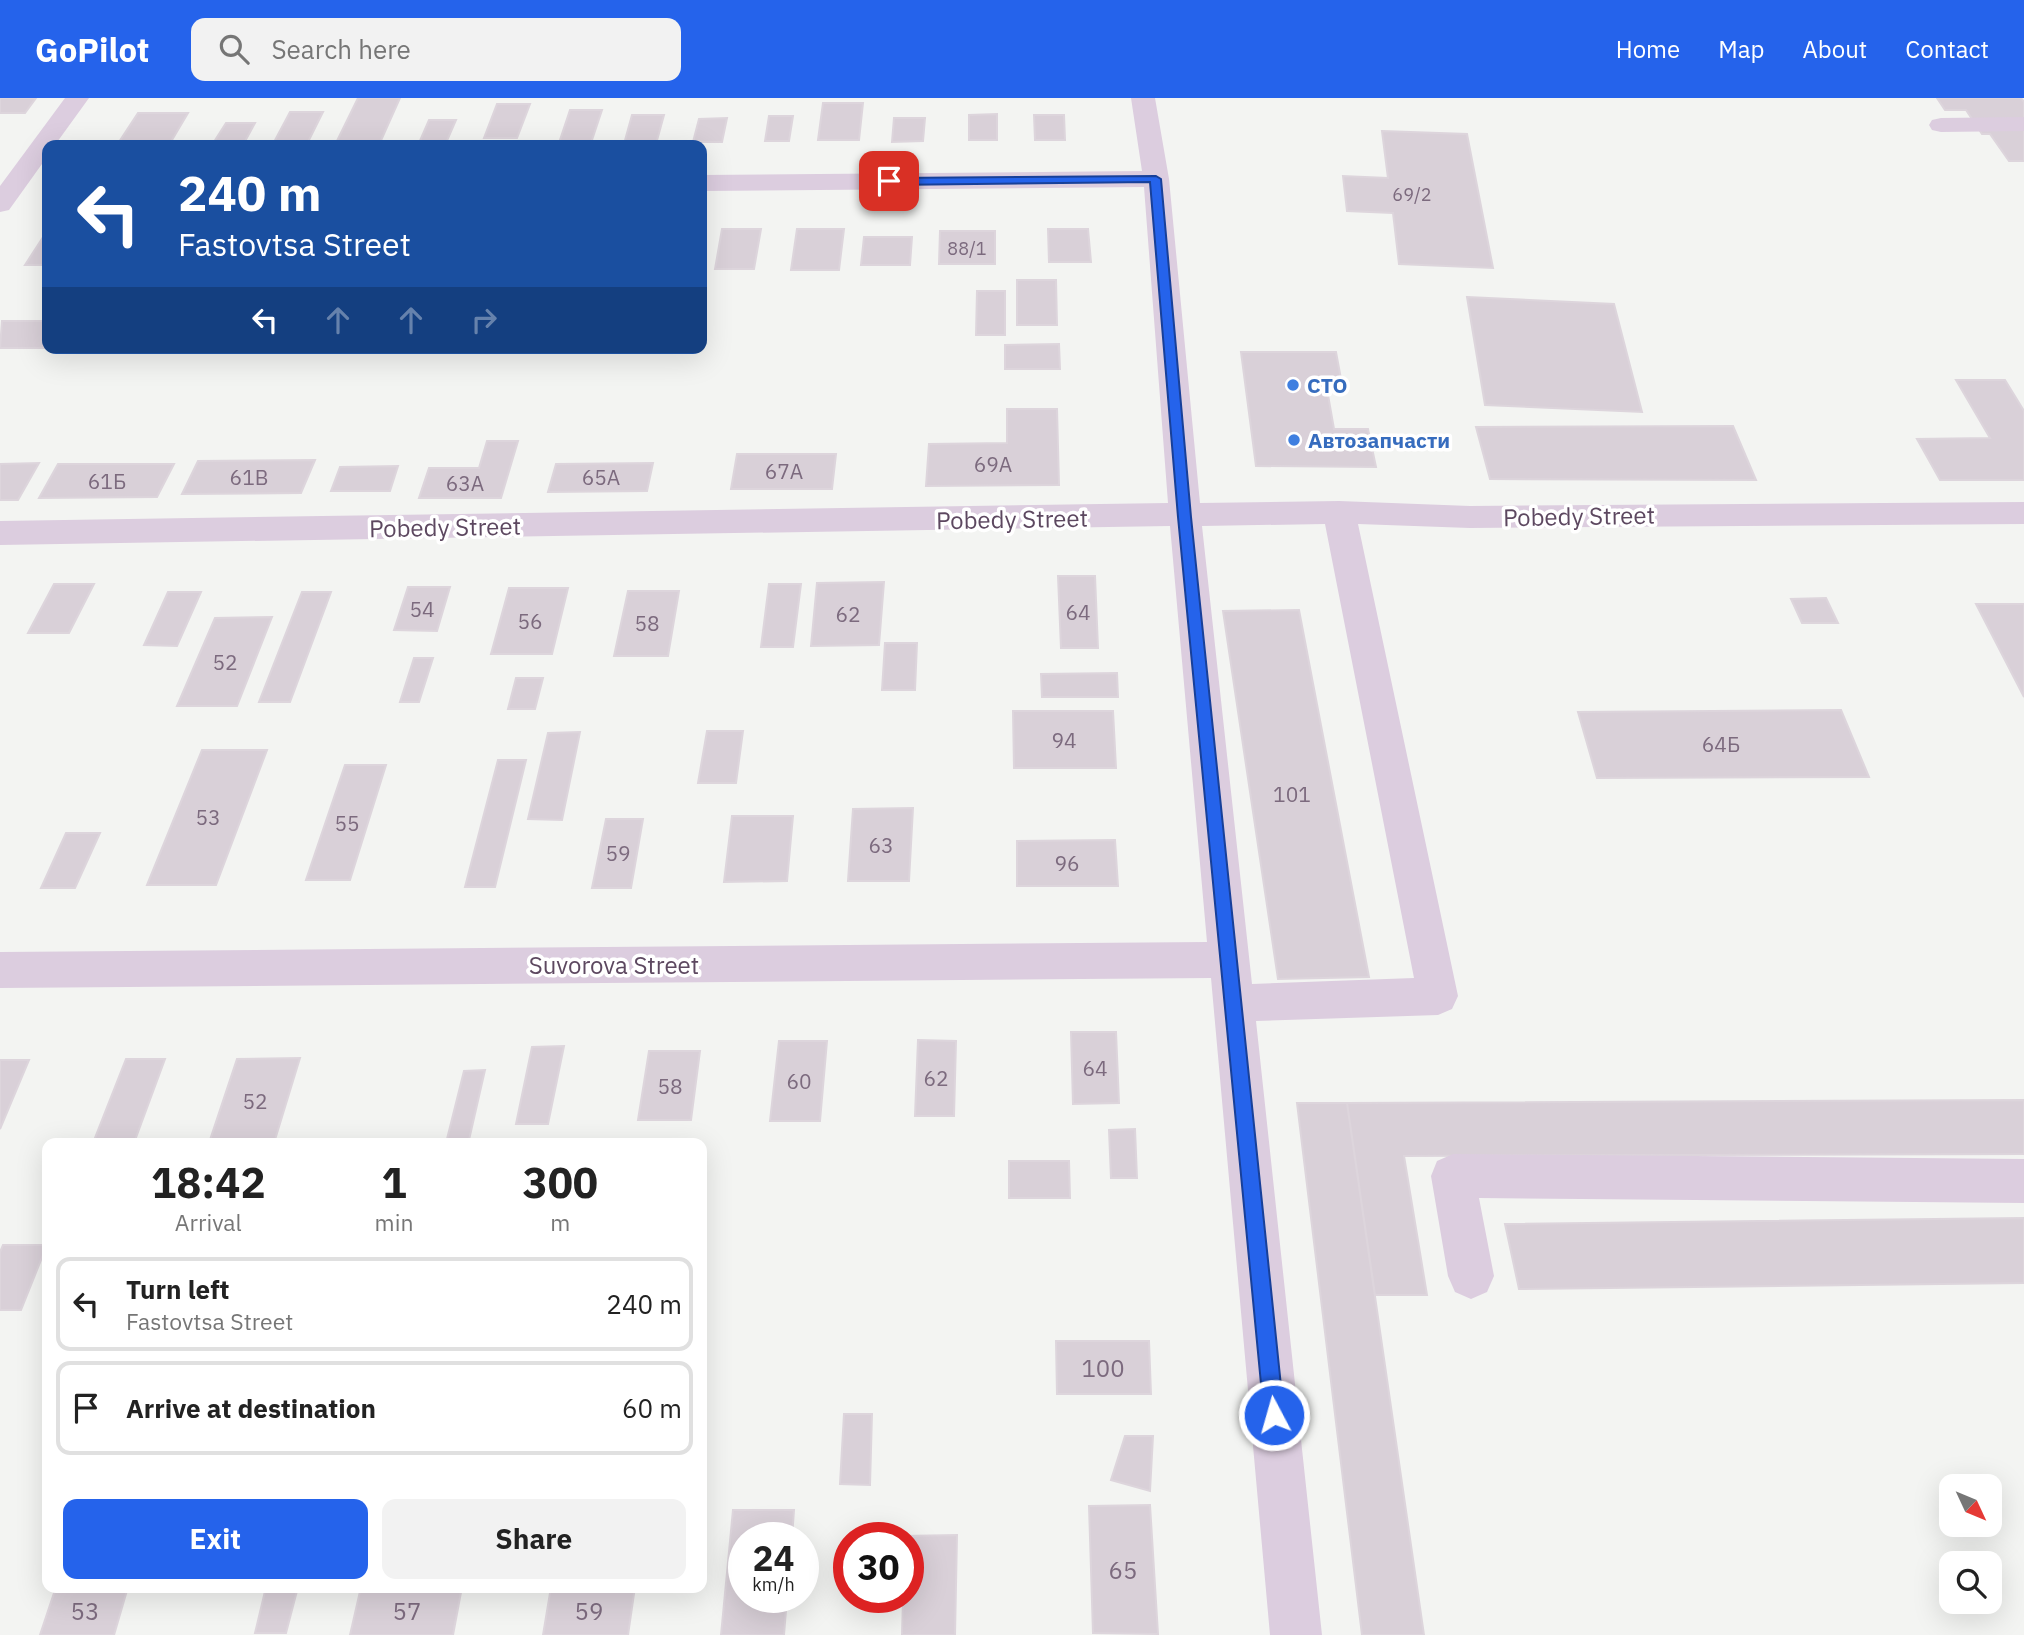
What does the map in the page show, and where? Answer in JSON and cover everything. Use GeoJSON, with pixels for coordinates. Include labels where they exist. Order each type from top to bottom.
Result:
{"type":"FeatureCollection","features":[{"type":"Feature","properties":{"kind":"street"},"geometry":{"type":"LineString","coordinates":[[45,140],[77,98]]}},
{"type":"Feature","properties":{"kind":"street"},"geometry":{"type":"LineString","coordinates":[[1143,98],[1156,179],[1185,517],[1296,1635]]}},
{"type":"Feature","properties":{"kind":"street"},"geometry":{"type":"LineString","coordinates":[[1941,125],[2024,124]]}},
{"type":"Feature","properties":{"kind":"street"},"geometry":{"type":"LineString","coordinates":[[4,194],[42,144]]}},
{"type":"Feature","properties":{"kind":"street"},"geometry":{"type":"LineString","coordinates":[[707,183],[1156,179]]}},
{"type":"Feature","properties":{"kind":"street"},"geometry":{"type":"LineString","coordinates":[[4,194],[42,189]]}},
{"type":"Feature","properties":{"kind":"street"},"geometry":{"type":"LineString","coordinates":[[1233,1003],[1438,996],[1339,512]]}},
{"type":"Feature","properties":{"kind":"street","name":"Pobedy Street"},"geometry":{"type":"LineString","coordinates":[[0,533],[1185,517],[1339,512],[1470,517],[2024,513]]}},
{"type":"Feature","properties":{"kind":"street","name":"Suvorova Street"},"geometry":{"type":"LineString","coordinates":[[0,970],[1228,960]]}},
{"type":"Feature","properties":{"kind":"street"},"geometry":{"type":"LineString","coordinates":[[1471,1276],[1453,1177],[2024,1181]]}},
{"type":"Feature","properties":{"kind":"building"},"geometry":{"type":"Polygon","coordinates":[[[0,98],[36,98],[25,113],[0,113],[0,98]]]}},
{"type":"Feature","properties":{"kind":"building"},"geometry":{"type":"Polygon","coordinates":[[[358,98],[400,98],[381,140],[337,140],[358,98]]]}},
{"type":"Feature","properties":{"kind":"building"},"geometry":{"type":"Polygon","coordinates":[[[1937,98],[2021,98],[2024,102],[2024,161],[2009,161],[1990,134],[1982,134],[1966,110],[1945,110],[1937,98]]]}},
{"type":"Feature","properties":{"kind":"building"},"geometry":{"type":"Polygon","coordinates":[[[823,103],[863,103],[859,140],[818,140],[823,103]]]}},
{"type":"Feature","properties":{"kind":"building"},"geometry":{"type":"Polygon","coordinates":[[[497,104],[530,104],[517,138],[484,138],[497,104]]]}},
{"type":"Feature","properties":{"kind":"building"},"geometry":{"type":"Polygon","coordinates":[[[570,110],[602,110],[592,140],[560,140],[570,110]]]}},
{"type":"Feature","properties":{"kind":"building"},"geometry":{"type":"Polygon","coordinates":[[[290,112],[323,112],[309,140],[275,140],[290,112]]]}},
{"type":"Feature","properties":{"kind":"building"},"geometry":{"type":"Polygon","coordinates":[[[138,113],[188,113],[172,140],[120,140],[138,113]]]}},
{"type":"Feature","properties":{"kind":"building"},"geometry":{"type":"Polygon","coordinates":[[[997,114],[997,140],[969,140],[969,115],[997,114]]]}},
{"type":"Feature","properties":{"kind":"building"},"geometry":{"type":"Polygon","coordinates":[[[632,115],[664,115],[657,140],[625,140],[632,115]]]}},
{"type":"Feature","properties":{"kind":"building"},"geometry":{"type":"Polygon","coordinates":[[[1034,115],[1064,115],[1065,140],[1035,140],[1034,115]]]}},
{"type":"Feature","properties":{"kind":"building"},"geometry":{"type":"Polygon","coordinates":[[[769,116],[793,116],[789,141],[765,141],[769,116]]]}},
{"type":"Feature","properties":{"kind":"building"},"geometry":{"type":"Polygon","coordinates":[[[727,118],[722,142],[694,140],[699,119],[727,118]]]}},
{"type":"Feature","properties":{"kind":"building"},"geometry":{"type":"Polygon","coordinates":[[[894,118],[925,118],[923,141],[892,142],[894,118]]]}},
{"type":"Feature","properties":{"kind":"building"},"geometry":{"type":"Polygon","coordinates":[[[429,120],[456,120],[447,140],[420,140],[429,120]]]}},
{"type":"Feature","properties":{"kind":"building"},"geometry":{"type":"Polygon","coordinates":[[[226,123],[255,123],[246,140],[215,140],[226,123]]]}},
{"type":"Feature","properties":{"kind":"building"},"geometry":{"type":"Polygon","coordinates":[[[1382,131],[1467,134],[1493,268],[1399,264],[1393,213],[1347,211],[1343,176],[1388,178],[1382,131]]]}},
{"type":"Feature","properties":{"kind":"building"},"geometry":{"type":"Polygon","coordinates":[[[722,229],[761,229],[754,269],[715,269],[722,229]]]}},
{"type":"Feature","properties":{"kind":"building"},"geometry":{"type":"Polygon","coordinates":[[[797,229],[844,229],[839,270],[791,270],[797,229]]]}},
{"type":"Feature","properties":{"kind":"building"},"geometry":{"type":"Polygon","coordinates":[[[1048,229],[1088,229],[1091,262],[1049,262],[1048,229]]]}},
{"type":"Feature","properties":{"kind":"building"},"geometry":{"type":"Polygon","coordinates":[[[940,231],[995,231],[995,264],[939,264],[940,231]]]}},
{"type":"Feature","properties":{"kind":"building"},"geometry":{"type":"Polygon","coordinates":[[[864,237],[912,237],[910,265],[861,265],[864,237]]]}},
{"type":"Feature","properties":{"kind":"building"},"geometry":{"type":"Polygon","coordinates":[[[42,239],[42,265],[25,265],[42,239]]]}},
{"type":"Feature","properties":{"kind":"building"},"geometry":{"type":"Polygon","coordinates":[[[1017,280],[1056,280],[1057,325],[1017,325],[1017,280]]]}},
{"type":"Feature","properties":{"kind":"building"},"geometry":{"type":"Polygon","coordinates":[[[977,291],[1005,291],[1005,335],[976,335],[977,291]]]}},
{"type":"Feature","properties":{"kind":"building"},"geometry":{"type":"Polygon","coordinates":[[[1467,297],[1614,304],[1642,412],[1485,405],[1467,297]]]}},
{"type":"Feature","properties":{"kind":"building"},"geometry":{"type":"Polygon","coordinates":[[[2,321],[42,321],[42,348],[0,348],[2,321]]]}},
{"type":"Feature","properties":{"kind":"building"},"geometry":{"type":"Polygon","coordinates":[[[1059,344],[1060,369],[1005,369],[1005,345],[1059,344]]]}},
{"type":"Feature","properties":{"kind":"building"},"geometry":{"type":"Polygon","coordinates":[[[1241,352],[1336,352],[1341,379],[1325,378],[1334,429],[1368,429],[1376,467],[1256,466],[1241,352]]]}},
{"type":"Feature","properties":{"kind":"building"},"geometry":{"type":"Polygon","coordinates":[[[1956,380],[2005,380],[2024,411],[2024,480],[1940,480],[1917,439],[1990,438],[1956,380]]]}},
{"type":"Feature","properties":{"kind":"building"},"geometry":{"type":"Polygon","coordinates":[[[1007,409],[1057,409],[1059,485],[926,486],[929,444],[1007,443],[1007,409]]]}},
{"type":"Feature","properties":{"kind":"building"},"geometry":{"type":"Polygon","coordinates":[[[1733,426],[1756,480],[1490,479],[1476,427],[1733,426]]]}},
{"type":"Feature","properties":{"kind":"building"},"geometry":{"type":"Polygon","coordinates":[[[487,441],[518,441],[501,498],[419,498],[429,468],[479,468],[487,441]]]}},
{"type":"Feature","properties":{"kind":"building"},"geometry":{"type":"Polygon","coordinates":[[[737,454],[836,454],[832,489],[731,489],[737,454]]]}},
{"type":"Feature","properties":{"kind":"building"},"geometry":{"type":"Polygon","coordinates":[[[315,460],[301,493],[182,494],[198,461],[315,460]]]}},
{"type":"Feature","properties":{"kind":"building"},"geometry":{"type":"Polygon","coordinates":[[[39,463],[18,500],[0,500],[0,464],[39,463]]]}},
{"type":"Feature","properties":{"kind":"building"},"geometry":{"type":"Polygon","coordinates":[[[653,463],[647,491],[548,492],[556,464],[653,463]]]}},
{"type":"Feature","properties":{"kind":"building"},"geometry":{"type":"Polygon","coordinates":[[[58,464],[174,464],[157,497],[39,498],[58,464]]]}},
{"type":"Feature","properties":{"kind":"building"},"geometry":{"type":"Polygon","coordinates":[[[398,466],[390,491],[331,491],[340,467],[398,466]]]}},
{"type":"Feature","properties":{"kind":"building"},"geometry":{"type":"Polygon","coordinates":[[[1058,576],[1095,576],[1098,648],[1061,648],[1058,576]]]}},
{"type":"Feature","properties":{"kind":"building"},"geometry":{"type":"Polygon","coordinates":[[[884,582],[879,645],[811,646],[817,583],[884,582]]]}},
{"type":"Feature","properties":{"kind":"building"},"geometry":{"type":"Polygon","coordinates":[[[54,584],[94,584],[69,633],[28,633],[54,584]]]}},
{"type":"Feature","properties":{"kind":"building"},"geometry":{"type":"Polygon","coordinates":[[[769,584],[801,584],[793,647],[761,647],[769,584]]]}},
{"type":"Feature","properties":{"kind":"building"},"geometry":{"type":"Polygon","coordinates":[[[408,587],[450,587],[437,631],[394,630],[408,587]]]}},
{"type":"Feature","properties":{"kind":"building"},"geometry":{"type":"Polygon","coordinates":[[[509,588],[568,588],[552,654],[491,654],[509,588]]]}},
{"type":"Feature","properties":{"kind":"building"},"geometry":{"type":"Polygon","coordinates":[[[628,591],[679,591],[668,656],[614,656],[628,591]]]}},
{"type":"Feature","properties":{"kind":"building"},"geometry":{"type":"Polygon","coordinates":[[[168,592],[201,592],[177,646],[144,645],[168,592]]]}},
{"type":"Feature","properties":{"kind":"building"},"geometry":{"type":"Polygon","coordinates":[[[302,592],[331,592],[290,702],[259,702],[302,592]]]}},
{"type":"Feature","properties":{"kind":"building"},"geometry":{"type":"Polygon","coordinates":[[[1826,598],[1838,623],[1802,623],[1791,599],[1826,598]]]}},
{"type":"Feature","properties":{"kind":"building"},"geometry":{"type":"Polygon","coordinates":[[[1976,604],[2024,604],[2024,697],[1976,604]]]}},
{"type":"Feature","properties":{"kind":"building"},"geometry":{"type":"Polygon","coordinates":[[[1299,610],[1369,977],[1278,979],[1223,611],[1299,610]]]}},
{"type":"Feature","properties":{"kind":"building"},"geometry":{"type":"Polygon","coordinates":[[[272,617],[237,706],[177,706],[215,618],[272,617]]]}},
{"type":"Feature","properties":{"kind":"building"},"geometry":{"type":"Polygon","coordinates":[[[885,643],[917,643],[915,690],[882,690],[885,643]]]}},
{"type":"Feature","properties":{"kind":"building"},"geometry":{"type":"Polygon","coordinates":[[[414,658],[433,658],[419,702],[400,702],[414,658]]]}},
{"type":"Feature","properties":{"kind":"building"},"geometry":{"type":"Polygon","coordinates":[[[1117,673],[1118,697],[1042,697],[1041,674],[1117,673]]]}},
{"type":"Feature","properties":{"kind":"building"},"geometry":{"type":"Polygon","coordinates":[[[516,678],[543,678],[535,709],[508,709],[516,678]]]}},
{"type":"Feature","properties":{"kind":"building"},"geometry":{"type":"Polygon","coordinates":[[[1841,710],[1869,777],[1597,778],[1578,712],[1841,710]]]}},
{"type":"Feature","properties":{"kind":"building"},"geometry":{"type":"Polygon","coordinates":[[[1013,711],[1113,711],[1116,768],[1014,768],[1013,711]]]}},
{"type":"Feature","properties":{"kind":"building"},"geometry":{"type":"Polygon","coordinates":[[[707,731],[743,731],[736,783],[698,783],[707,731]]]}},
{"type":"Feature","properties":{"kind":"building"},"geometry":{"type":"Polygon","coordinates":[[[580,732],[562,820],[528,819],[548,733],[580,732]]]}},
{"type":"Feature","properties":{"kind":"building"},"geometry":{"type":"Polygon","coordinates":[[[202,750],[267,750],[216,885],[147,885],[202,750]]]}},
{"type":"Feature","properties":{"kind":"building"},"geometry":{"type":"Polygon","coordinates":[[[498,760],[526,760],[495,887],[465,887],[498,760]]]}},
{"type":"Feature","properties":{"kind":"building"},"geometry":{"type":"Polygon","coordinates":[[[345,765],[386,765],[350,880],[306,880],[345,765]]]}},
{"type":"Feature","properties":{"kind":"building"},"geometry":{"type":"Polygon","coordinates":[[[913,808],[909,881],[848,881],[853,809],[913,808]]]}},
{"type":"Feature","properties":{"kind":"building"},"geometry":{"type":"Polygon","coordinates":[[[732,816],[793,816],[787,881],[724,882],[732,816]]]}},
{"type":"Feature","properties":{"kind":"building"},"geometry":{"type":"Polygon","coordinates":[[[606,819],[643,819],[631,888],[592,888],[606,819]]]}},
{"type":"Feature","properties":{"kind":"building"},"geometry":{"type":"Polygon","coordinates":[[[66,833],[100,833],[75,888],[41,888],[66,833]]]}},
{"type":"Feature","properties":{"kind":"building"},"geometry":{"type":"Polygon","coordinates":[[[1115,840],[1118,886],[1017,886],[1017,841],[1115,840]]]}},
{"type":"Feature","properties":{"kind":"building"},"geometry":{"type":"Polygon","coordinates":[[[1071,1032],[1116,1032],[1119,1103],[1073,1104],[1071,1032]]]}},
{"type":"Feature","properties":{"kind":"building"},"geometry":{"type":"Polygon","coordinates":[[[918,1040],[956,1041],[954,1116],[915,1116],[918,1040]]]}},
{"type":"Feature","properties":{"kind":"building"},"geometry":{"type":"Polygon","coordinates":[[[779,1041],[827,1041],[820,1121],[770,1121],[779,1041]]]}},
{"type":"Feature","properties":{"kind":"building"},"geometry":{"type":"Polygon","coordinates":[[[564,1046],[548,1124],[516,1124],[532,1047],[564,1046]]]}},
{"type":"Feature","properties":{"kind":"building"},"geometry":{"type":"Polygon","coordinates":[[[649,1051],[700,1051],[691,1120],[638,1120],[649,1051]]]}},
{"type":"Feature","properties":{"kind":"building"},"geometry":{"type":"Polygon","coordinates":[[[300,1058],[276,1138],[211,1138],[237,1059],[300,1058]]]}},
{"type":"Feature","properties":{"kind":"building"},"geometry":{"type":"Polygon","coordinates":[[[126,1059],[165,1059],[136,1138],[95,1138],[126,1059]]]}},
{"type":"Feature","properties":{"kind":"building"},"geometry":{"type":"Polygon","coordinates":[[[0,1060],[29,1060],[0,1129],[0,1060]]]}},
{"type":"Feature","properties":{"kind":"building"},"geometry":{"type":"Polygon","coordinates":[[[485,1070],[469,1138],[447,1138],[464,1071],[485,1070]]]}},
{"type":"Feature","properties":{"kind":"building"},"geometry":{"type":"Polygon","coordinates":[[[2024,1100],[2024,1154],[1404,1156],[1427,1295],[1375,1295],[1347,1103],[2024,1100]]]}},
{"type":"Feature","properties":{"kind":"building"},"geometry":{"type":"Polygon","coordinates":[[[1297,1103],[1347,1103],[1424,1635],[1362,1635],[1297,1103]]]}},
{"type":"Feature","properties":{"kind":"building"},"geometry":{"type":"Polygon","coordinates":[[[1135,1129],[1137,1178],[1111,1178],[1109,1130],[1135,1129]]]}},
{"type":"Feature","properties":{"kind":"building"},"geometry":{"type":"Polygon","coordinates":[[[1009,1161],[1069,1161],[1070,1198],[1009,1198],[1009,1161]]]}},
{"type":"Feature","properties":{"kind":"building"},"geometry":{"type":"Polygon","coordinates":[[[2024,1218],[2024,1283],[1519,1289],[1505,1224],[2024,1218]]]}},
{"type":"Feature","properties":{"kind":"building"},"geometry":{"type":"Polygon","coordinates":[[[3,1245],[42,1245],[42,1258],[21,1310],[0,1310],[0,1252],[3,1245]]]}},
{"type":"Feature","properties":{"kind":"building"},"geometry":{"type":"Polygon","coordinates":[[[1056,1341],[1149,1341],[1151,1394],[1057,1394],[1056,1341]]]}},
{"type":"Feature","properties":{"kind":"building"},"geometry":{"type":"Polygon","coordinates":[[[844,1414],[872,1414],[870,1485],[840,1484],[844,1414]]]}},
{"type":"Feature","properties":{"kind":"building"},"geometry":{"type":"Polygon","coordinates":[[[1125,1436],[1153,1436],[1150,1491],[1111,1480],[1125,1436]]]}},
{"type":"Feature","properties":{"kind":"building"},"geometry":{"type":"Polygon","coordinates":[[[1150,1505],[1158,1634],[1093,1633],[1089,1506],[1150,1505]]]}},
{"type":"Feature","properties":{"kind":"building"},"geometry":{"type":"Polygon","coordinates":[[[733,1510],[794,1510],[793,1522],[732,1522],[733,1510]]]}},
{"type":"Feature","properties":{"kind":"building"},"geometry":{"type":"Polygon","coordinates":[[[957,1535],[955,1635],[902,1635],[903,1613],[924,1613],[924,1536],[957,1535]]]}},
{"type":"Feature","properties":{"kind":"building"},"geometry":{"type":"Polygon","coordinates":[[[728,1562],[728,1613],[786,1613],[784,1635],[721,1635],[728,1562]]]}},
{"type":"Feature","properties":{"kind":"building"},"geometry":{"type":"Polygon","coordinates":[[[54,1593],[126,1593],[114,1635],[40,1635],[54,1593]]]}},
{"type":"Feature","properties":{"kind":"building"},"geometry":{"type":"Polygon","coordinates":[[[265,1593],[296,1593],[286,1633],[255,1633],[265,1593]]]}},
{"type":"Feature","properties":{"kind":"building"},"geometry":{"type":"Polygon","coordinates":[[[360,1593],[461,1593],[453,1635],[350,1635],[360,1593]]]}},
{"type":"Feature","properties":{"kind":"building"},"geometry":{"type":"Polygon","coordinates":[[[550,1593],[634,1593],[628,1635],[543,1635],[550,1593]]]}},
{"type":"Feature","properties":{"kind":"place","name":"СТО"},"geometry":{"type":"Point","coordinates":[1293,385]}},
{"type":"Feature","properties":{"kind":"place","name":"Автозапчасти"},"geometry":{"type":"Point","coordinates":[1294,440]}},
{"type":"Feature","properties":{"kind":"route"},"geometry":{"type":"LineString","coordinates":[[889,181],[1156,179],[1185,517],[1274,1415]]}}]}
